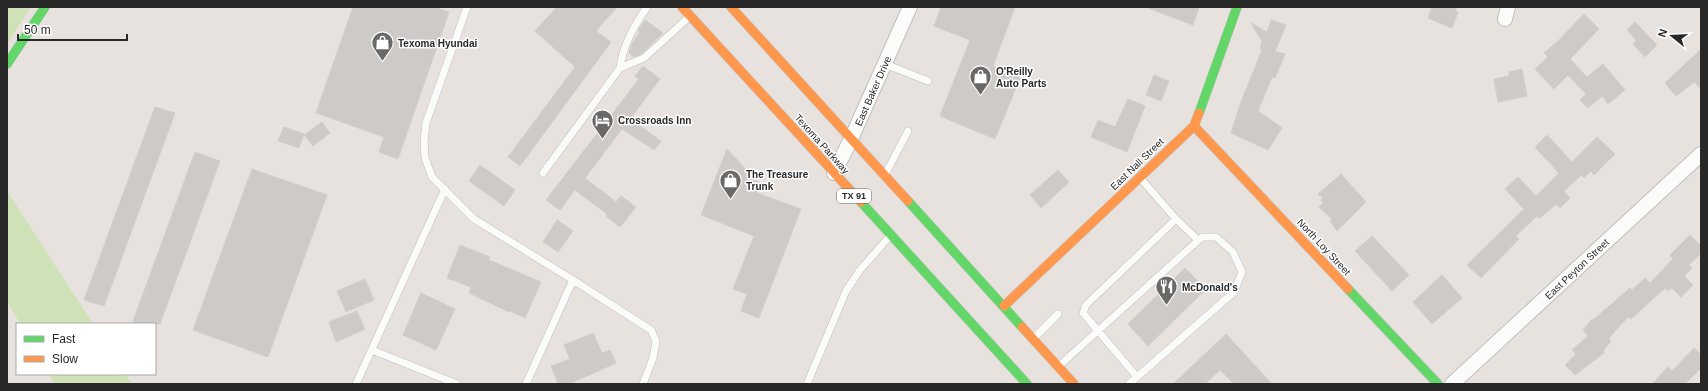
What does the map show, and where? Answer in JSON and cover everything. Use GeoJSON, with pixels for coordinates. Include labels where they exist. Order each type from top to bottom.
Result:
{"type":"FeatureCollection","features":[{"type":"Feature","properties":{"kind":"main road"},"geometry":{"type":"LineString","coordinates":[[7,64],[45,7]]}},
{"type":"Feature","properties":{"kind":"main road","name":"Texoma Parkway"},"geometry":{"type":"LineString","coordinates":[[682,7],[891,235],[1017,377],[1027,384]]}},
{"type":"Feature","properties":{"kind":"main road"},"geometry":{"type":"LineString","coordinates":[[731,7],[1074,384]]}},
{"type":"Feature","properties":{"kind":"main road","name":"East Nall Street"},"geometry":{"type":"LineString","coordinates":[[1004,306],[1194,126],[1237,7]]}},
{"type":"Feature","properties":{"kind":"main road","name":"North Loy Street"},"geometry":{"type":"LineString","coordinates":[[1194,126],[1438,384]]}},
{"type":"Feature","properties":{"kind":"street","name":"East Baker Drive"},"geometry":{"type":"LineString","coordinates":[[834,173],[851,139],[910,7]]}},
{"type":"Feature","properties":{"kind":"street","name":"East Peyton Street"},"geometry":{"type":"LineString","coordinates":[[1452,384],[1701,154]]}},
{"type":"Feature","properties":{"kind":"lane"},"geometry":{"type":"LineString","coordinates":[[467,7],[426,123],[425,158],[432,177],[474,219],[651,330],[656,341],[653,358],[643,384]]}},
{"type":"Feature","properties":{"kind":"lane"},"geometry":{"type":"LineString","coordinates":[[620,68],[621,56],[626,47],[630,31],[647,7]]}},
{"type":"Feature","properties":{"kind":"lane"},"geometry":{"type":"LineString","coordinates":[[543,173],[620,68],[644,58],[658,47],[690,16]]}},
{"type":"Feature","properties":{"kind":"lane"},"geometry":{"type":"LineString","coordinates":[[884,64],[928,81]]}},
{"type":"Feature","properties":{"kind":"lane"},"geometry":{"type":"LineString","coordinates":[[884,175],[908,131]]}},
{"type":"Feature","properties":{"kind":"lane"},"geometry":{"type":"LineString","coordinates":[[1139,178],[1176,219],[1198,240]]}},
{"type":"Feature","properties":{"kind":"lane"},"geometry":{"type":"LineString","coordinates":[[356,384],[445,189]]}},
{"type":"Feature","properties":{"kind":"lane"},"geometry":{"type":"LineString","coordinates":[[1137,377],[1083,313],[1086,305],[1176,219]]}},
{"type":"Feature","properties":{"kind":"lane"},"geometry":{"type":"LineString","coordinates":[[807,384],[846,291],[860,270],[891,235]]}},
{"type":"Feature","properties":{"kind":"lane"},"geometry":{"type":"LineString","coordinates":[[1059,367],[1198,240],[1202,237],[1216,238],[1233,252],[1242,272],[1234,292],[1129,384]]}},
{"type":"Feature","properties":{"kind":"lane"},"geometry":{"type":"LineString","coordinates":[[526,384],[573,280]]}},
{"type":"Feature","properties":{"kind":"lane"},"geometry":{"type":"LineString","coordinates":[[1033,338],[1058,314]]}},
{"type":"Feature","properties":{"kind":"lane"},"geometry":{"type":"LineString","coordinates":[[372,350],[457,384]]}},
{"type":"Feature","properties":{"kind":"green space"},"geometry":{"type":"Polygon","coordinates":[[[7,7],[31,7],[7,44],[7,7]]]}},
{"type":"Feature","properties":{"kind":"green space"},"geometry":{"type":"Polygon","coordinates":[[[7,191],[92,323],[19,323],[7,301],[7,191]]]}},
{"type":"Feature","properties":{"kind":"green space"},"geometry":{"type":"Polygon","coordinates":[[[50,375],[126,375],[132,384],[55,384],[50,375]]]}},
{"type":"Feature","properties":{"kind":"building","name":"Texoma Hyundai"},"geometry":{"type":"Polygon","coordinates":[[[353,7],[434,7],[449,12],[398,159],[379,152],[384,137],[316,113],[353,7]]]}},
{"type":"Feature","properties":{"kind":"building"},"geometry":{"type":"Polygon","coordinates":[[[557,7],[617,7],[596,31],[611,42],[520,166],[508,157],[575,67],[535,31],[557,7]]]}},
{"type":"Feature","properties":{"kind":"building"},"geometry":{"type":"Polygon","coordinates":[[[941,7],[1015,7],[993,66],[1020,78],[995,139],[940,116],[970,40],[934,26],[941,7]]]}},
{"type":"Feature","properties":{"kind":"building"},"geometry":{"type":"Polygon","coordinates":[[[1148,7],[1199,7],[1193,25],[1148,7]]]}},
{"type":"Feature","properties":{"kind":"building"},"geometry":{"type":"Polygon","coordinates":[[[1432,7],[1457,7],[1455,11],[1458,12],[1452,28],[1428,18],[1432,7]]]}},
{"type":"Feature","properties":{"kind":"building"},"geometry":{"type":"Polygon","coordinates":[[[1584,14],[1599,29],[1570,59],[1587,77],[1603,64],[1625,90],[1608,104],[1602,96],[1588,108],[1580,100],[1586,94],[1568,75],[1554,89],[1535,69],[1548,57],[1544,53],[1556,43],[1584,14]]]}},
{"type":"Feature","properties":{"kind":"building"},"geometry":{"type":"Polygon","coordinates":[[[645,20],[663,33],[641,54],[634,57],[629,53],[632,44],[640,32],[638,30],[645,20]]]}},
{"type":"Feature","properties":{"kind":"building"},"geometry":{"type":"Polygon","coordinates":[[[1271,20],[1286,25],[1275,51],[1285,54],[1275,78],[1272,77],[1258,111],[1282,128],[1268,150],[1231,133],[1241,102],[1262,50],[1260,49],[1262,41],[1251,23],[1267,32],[1271,20]]]}},
{"type":"Feature","properties":{"kind":"building"},"geometry":{"type":"Polygon","coordinates":[[[1635,22],[1657,45],[1645,57],[1633,44],[1636,40],[1627,30],[1635,22]]]}},
{"type":"Feature","properties":{"kind":"building"},"geometry":{"type":"Polygon","coordinates":[[[1701,49],[1701,89],[1694,82],[1676,96],[1665,83],[1701,49]]]}},
{"type":"Feature","properties":{"kind":"building","name":"Crossroads Inn"},"geometry":{"type":"Polygon","coordinates":[[[643,66],[660,79],[630,119],[661,141],[654,150],[622,129],[585,178],[616,202],[621,196],[636,207],[620,227],[606,216],[607,214],[575,190],[560,210],[546,200],[639,79],[635,76],[643,66]]]}},
{"type":"Feature","properties":{"kind":"building"},"geometry":{"type":"Polygon","coordinates":[[[1522,69],[1527,96],[1498,102],[1494,79],[1509,76],[1509,72],[1522,69]]]}},
{"type":"Feature","properties":{"kind":"building"},"geometry":{"type":"Polygon","coordinates":[[[1154,75],[1169,81],[1161,101],[1146,95],[1154,75]]]}},
{"type":"Feature","properties":{"kind":"building"},"geometry":{"type":"Polygon","coordinates":[[[1128,99],[1145,106],[1127,152],[1091,137],[1098,120],[1115,127],[1128,99]]]}},
{"type":"Feature","properties":{"kind":"building"},"geometry":{"type":"Polygon","coordinates":[[[155,107],[175,113],[104,306],[84,300],[155,107]]]}},
{"type":"Feature","properties":{"kind":"building"},"geometry":{"type":"Polygon","coordinates":[[[322,122],[330,133],[313,146],[304,135],[322,122]]]}},
{"type":"Feature","properties":{"kind":"building"},"geometry":{"type":"Polygon","coordinates":[[[284,127],[304,134],[299,148],[278,141],[284,127]]]}},
{"type":"Feature","properties":{"kind":"building"},"geometry":{"type":"Polygon","coordinates":[[[1547,135],[1572,162],[1597,137],[1615,154],[1594,175],[1591,171],[1584,178],[1581,175],[1564,191],[1570,198],[1560,208],[1556,204],[1539,219],[1537,216],[1516,236],[1519,239],[1481,278],[1467,265],[1524,209],[1505,189],[1518,177],[1536,196],[1559,173],[1535,147],[1547,135]]]}},
{"type":"Feature","properties":{"kind":"building"},"geometry":{"type":"Polygon","coordinates":[[[727,149],[760,184],[757,193],[801,209],[759,318],[741,311],[747,294],[733,289],[754,236],[701,215],[727,149]]]}},
{"type":"Feature","properties":{"kind":"building"},"geometry":{"type":"Polygon","coordinates":[[[195,152],[220,161],[160,324],[132,323],[195,152]]]}},
{"type":"Feature","properties":{"kind":"building"},"geometry":{"type":"Polygon","coordinates":[[[480,165],[515,190],[504,206],[469,181],[480,165]]]}},
{"type":"Feature","properties":{"kind":"building"},"geometry":{"type":"Polygon","coordinates":[[[252,169],[327,195],[268,357],[193,330],[252,169]]]}},
{"type":"Feature","properties":{"kind":"building"},"geometry":{"type":"Polygon","coordinates":[[[1058,170],[1069,182],[1041,208],[1030,195],[1058,170]]]}},
{"type":"Feature","properties":{"kind":"building"},"geometry":{"type":"Polygon","coordinates":[[[1341,174],[1366,202],[1337,231],[1330,221],[1332,219],[1319,207],[1323,203],[1321,200],[1323,198],[1318,194],[1341,174]]]}},
{"type":"Feature","properties":{"kind":"building"},"geometry":{"type":"Polygon","coordinates":[[[557,220],[573,231],[558,252],[543,242],[557,220]]]}},
{"type":"Feature","properties":{"kind":"building"},"geometry":{"type":"Polygon","coordinates":[[[1690,235],[1701,246],[1701,253],[1689,265],[1692,268],[1684,276],[1693,285],[1681,297],[1672,288],[1667,291],[1665,288],[1631,319],[1628,317],[1609,338],[1611,341],[1603,351],[1604,353],[1575,375],[1565,365],[1576,354],[1572,350],[1588,336],[1583,330],[1592,319],[1593,320],[1630,288],[1632,290],[1645,278],[1650,283],[1673,259],[1670,255],[1690,235]]]}},
{"type":"Feature","properties":{"kind":"building"},"geometry":{"type":"Polygon","coordinates":[[[1372,236],[1409,275],[1392,291],[1355,251],[1372,236]]]}},
{"type":"Feature","properties":{"kind":"building"},"geometry":{"type":"Polygon","coordinates":[[[460,245],[490,257],[489,260],[541,282],[525,318],[469,293],[471,287],[447,278],[460,245]]]}},
{"type":"Feature","properties":{"kind":"building","name":"McDonald's"},"geometry":{"type":"Polygon","coordinates":[[[1185,268],[1206,289],[1148,346],[1128,324],[1185,268]]]}},
{"type":"Feature","properties":{"kind":"building"},"geometry":{"type":"Polygon","coordinates":[[[1442,275],[1462,298],[1432,324],[1413,302],[1442,275]]]}},
{"type":"Feature","properties":{"kind":"building"},"geometry":{"type":"Polygon","coordinates":[[[365,279],[374,300],[346,312],[337,291],[365,279]]]}},
{"type":"Feature","properties":{"kind":"building"},"geometry":{"type":"Polygon","coordinates":[[[421,293],[455,309],[436,350],[403,335],[421,293]]]}},
{"type":"Feature","properties":{"kind":"building"},"geometry":{"type":"Polygon","coordinates":[[[357,311],[365,329],[336,342],[329,322],[357,311]]]}},
{"type":"Feature","properties":{"kind":"building"},"geometry":{"type":"Polygon","coordinates":[[[593,333],[602,353],[610,350],[616,363],[569,384],[558,384],[551,366],[570,359],[564,345],[593,333]]]}},
{"type":"Feature","properties":{"kind":"building"},"geometry":{"type":"Polygon","coordinates":[[[1226,334],[1272,384],[1234,384],[1220,370],[1205,384],[1173,384],[1226,334]]]}},
{"type":"Feature","properties":{"kind":"building"},"geometry":{"type":"Polygon","coordinates":[[[1694,348],[1701,355],[1701,368],[1685,384],[1652,384],[1668,367],[1672,371],[1694,348]]]}},
{"type":"Feature","properties":{"kind":"traffic: fast"},"geometry":{"type":"LineString","coordinates":[[7,64],[45,7]]}},
{"type":"Feature","properties":{"kind":"traffic: fast"},"geometry":{"type":"LineString","coordinates":[[1199,113],[1237,7]]}},
{"type":"Feature","properties":{"kind":"traffic: fast"},"geometry":{"type":"LineString","coordinates":[[908,201],[1022,327]]}},
{"type":"Feature","properties":{"kind":"traffic: fast"},"geometry":{"type":"LineString","coordinates":[[861,202],[1027,384]]}},
{"type":"Feature","properties":{"kind":"traffic: fast"},"geometry":{"type":"LineString","coordinates":[[1348,289],[1438,384]]}},
{"type":"Feature","properties":{"kind":"traffic: slow"},"geometry":{"type":"LineString","coordinates":[[682,7],[861,202]]}},
{"type":"Feature","properties":{"kind":"traffic: slow"},"geometry":{"type":"LineString","coordinates":[[731,7],[908,201]]}},
{"type":"Feature","properties":{"kind":"traffic: slow"},"geometry":{"type":"LineString","coordinates":[[1004,306],[1194,126],[1199,113]]}},
{"type":"Feature","properties":{"kind":"traffic: slow"},"geometry":{"type":"LineString","coordinates":[[1194,126],[1348,289]]}},
{"type":"Feature","properties":{"kind":"traffic: slow"},"geometry":{"type":"LineString","coordinates":[[1022,327],[1074,384]]}},
{"type":"Feature","properties":{"kind":"place","name":"Texoma Hyundai"},"geometry":{"type":"Point","coordinates":[383,62]}},
{"type":"Feature","properties":{"kind":"place","name":"O'Reilly Auto Parts"},"geometry":{"type":"Point","coordinates":[980,96]}},
{"type":"Feature","properties":{"kind":"place","name":"Crossroads Inn"},"geometry":{"type":"Point","coordinates":[603,140]}},
{"type":"Feature","properties":{"kind":"place","name":"The Treasure Trunk"},"geometry":{"type":"Point","coordinates":[730,200]}},
{"type":"Feature","properties":{"kind":"place","name":"McDonald's"},"geometry":{"type":"Point","coordinates":[1167,306]}}]}
